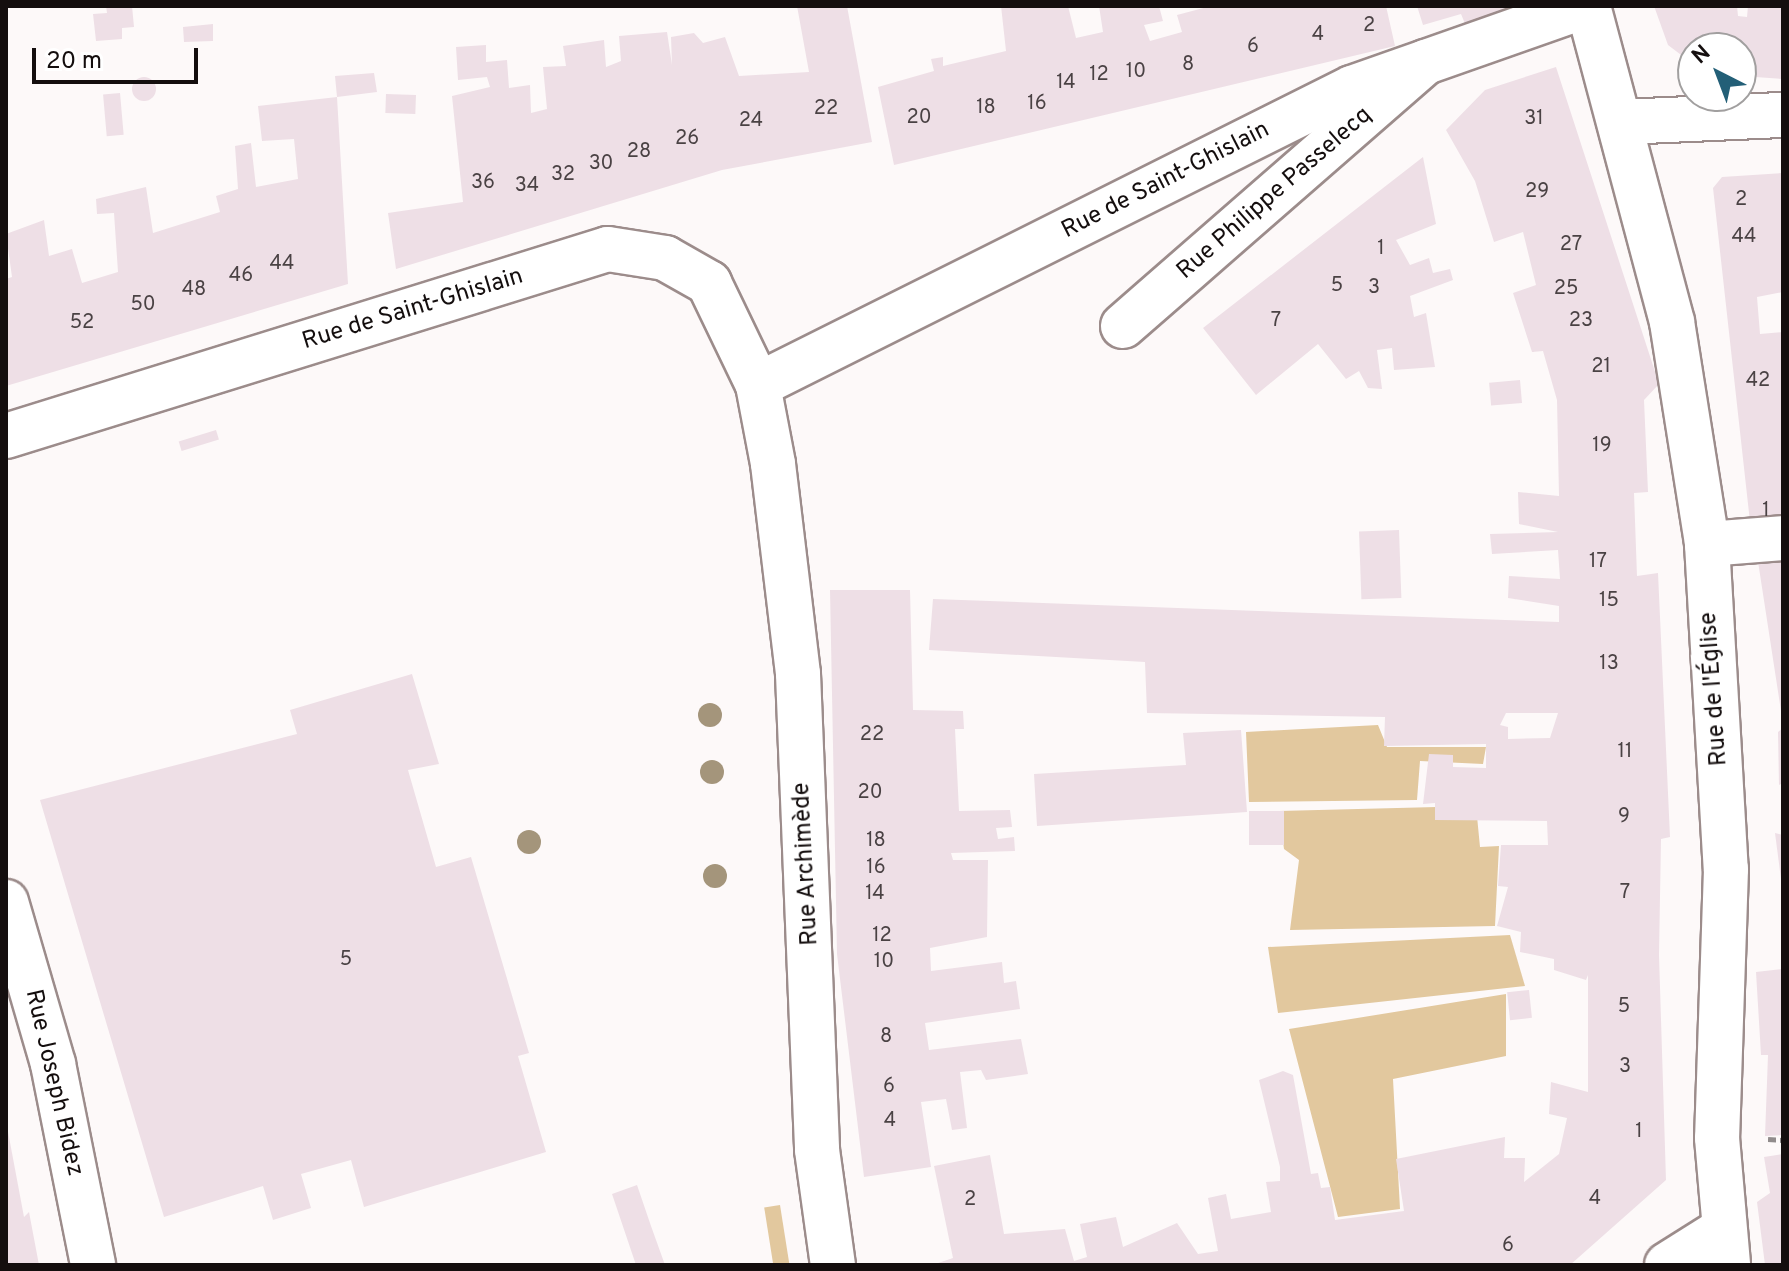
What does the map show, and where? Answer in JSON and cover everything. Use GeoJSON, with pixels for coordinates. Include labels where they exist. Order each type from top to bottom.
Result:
{"type":"FeatureCollection","features":[{"type":"Feature","properties":{"kind":"street","name":"Rue de Saint-Ghislain"},"geometry":{"type":"LineString","coordinates":[[758,385],[1352,88],[1587,6]]}},
{"type":"Feature","properties":{"kind":"street","name":"Rue de l'Église"},"geometry":{"type":"LineString","coordinates":[[1587,6],[1621,122],[1672,322],[1707,544],[1726,869],[1724,1248]]}},
{"type":"Feature","properties":{"kind":"street","name":"Rue Philippe Passelecq"},"geometry":{"type":"LineString","coordinates":[[1123,326],[1426,62]]}},
{"type":"Feature","properties":{"kind":"street"},"geometry":{"type":"LineString","coordinates":[[1621,122],[1783,115]]}},
{"type":"Feature","properties":{"kind":"street","name":"Rue de Saint-Ghislain"},"geometry":{"type":"LineString","coordinates":[[6,436],[608,249],[665,258],[709,283],[758,385],[773,464]]}},
{"type":"Feature","properties":{"kind":"street","name":"Rue Archimède"},"geometry":{"type":"LineString","coordinates":[[773,464],[798,674],[817,1150],[833,1265]]}},
{"type":"Feature","properties":{"kind":"street"},"geometry":{"type":"LineString","coordinates":[[1707,544],[1783,538]]}},
{"type":"Feature","properties":{"kind":"street","name":"Rue Joseph Bidez"},"geometry":{"type":"LineString","coordinates":[[6,902],[53,1064],[93,1265]]}},
{"type":"Feature","properties":{"kind":"street"},"geometry":{"type":"LineString","coordinates":[[1667,1265],[1724,1248]]}},
{"type":"Feature","properties":{"kind":"shaded area"},"geometry":{"type":"Polygon","coordinates":[[[1378,725],[1387,747],[1486,747],[1483,764],[1420,761],[1417,800],[1249,802],[1246,732],[1378,725]]]}},
{"type":"Feature","properties":{"kind":"shaded area"},"geometry":{"type":"Polygon","coordinates":[[[1476,806],[1480,847],[1499,846],[1495,926],[1290,930],[1299,860],[1284,849],[1279,811],[1476,806]]]}},
{"type":"Feature","properties":{"kind":"shaded area"},"geometry":{"type":"Polygon","coordinates":[[[1510,935],[1525,986],[1278,1013],[1268,947],[1510,935]]]}},
{"type":"Feature","properties":{"kind":"shaded area"},"geometry":{"type":"Polygon","coordinates":[[[1506,994],[1506,1056],[1393,1079],[1400,1209],[1338,1217],[1289,1029],[1506,994]]]}},
{"type":"Feature","properties":{"kind":"shaded area"},"geometry":{"type":"Polygon","coordinates":[[[780,1205],[790,1265],[773,1265],[764,1208],[780,1205]]]}},
{"type":"Feature","properties":{"kind":"building"},"geometry":{"type":"Polygon","coordinates":[[[106,6],[132,6],[134,27],[122,28],[122,39],[96,41],[93,14],[107,13],[106,6]]]}},
{"type":"Feature","properties":{"kind":"building"},"geometry":{"type":"Polygon","coordinates":[[[797,6],[847,6],[872,142],[722,170],[396,269],[388,213],[463,202],[452,96],[490,87],[487,77],[458,80],[456,47],[486,45],[486,62],[507,60],[509,88],[530,85],[531,113],[547,109],[543,67],[566,66],[563,46],[604,40],[606,67],[621,61],[619,36],[667,32],[672,65],[671,37],[694,33],[703,43],[725,37],[739,76],[809,72],[797,6]]]}},
{"type":"Feature","properties":{"kind":"building"},"geometry":{"type":"Polygon","coordinates":[[[1001,6],[1068,6],[1076,38],[1103,32],[1099,6],[1159,6],[1163,21],[1144,25],[1150,41],[1182,32],[1177,15],[1211,6],[1386,6],[1395,46],[894,165],[878,87],[934,71],[931,59],[943,57],[943,66],[1006,51],[1001,6]]]}},
{"type":"Feature","properties":{"kind":"building"},"geometry":{"type":"Polygon","coordinates":[[[1417,6],[1528,6],[1466,26],[1461,14],[1423,25],[1417,6]]]}},
{"type":"Feature","properties":{"kind":"building"},"geometry":{"type":"Polygon","coordinates":[[[1654,6],[1737,6],[1738,16],[1747,17],[1748,6],[1783,6],[1783,79],[1757,77],[1757,32],[1677,32],[1677,52],[1668,45],[1654,6]]]}},
{"type":"Feature","properties":{"kind":"building"},"geometry":{"type":"Polygon","coordinates":[[[213,24],[213,41],[184,42],[183,27],[213,24]]]}},
{"type":"Feature","properties":{"kind":"building"},"geometry":{"type":"Polygon","coordinates":[[[1556,67],[1659,384],[1644,400],[1648,492],[1634,493],[1637,576],[1658,573],[1670,837],[1661,839],[1659,955],[1666,1180],[1570,1265],[932,1265],[953,1258],[934,1166],[990,1155],[1004,1234],[1065,1229],[1074,1261],[1087,1257],[1080,1224],[1116,1217],[1123,1247],[1177,1223],[1198,1254],[1218,1251],[1208,1198],[1226,1194],[1231,1219],[1271,1212],[1266,1182],[1280,1181],[1280,1167],[1259,1080],[1283,1071],[1293,1075],[1311,1174],[1318,1173],[1321,1188],[1330,1187],[1335,1220],[1404,1211],[1396,1159],[1505,1137],[1504,1158],[1525,1158],[1524,1182],[1559,1154],[1567,1118],[1549,1114],[1551,1082],[1588,1092],[1588,975],[1586,980],[1554,970],[1554,959],[1520,952],[1521,932],[1497,926],[1508,887],[1498,886],[1501,845],[1548,845],[1547,821],[1435,820],[1435,803],[1423,804],[1429,754],[1453,755],[1453,767],[1486,768],[1486,744],[1384,746],[1385,717],[1147,713],[1145,662],[929,650],[933,599],[1559,622],[1559,606],[1508,598],[1509,576],[1560,579],[1558,550],[1492,554],[1490,534],[1558,532],[1519,524],[1518,492],[1559,496],[1557,400],[1543,351],[1532,352],[1513,293],[1536,285],[1523,232],[1494,242],[1475,181],[1446,130],[1485,90],[1556,67]],[[1506,713],[1500,725],[1508,727],[1508,739],[1550,738],[1558,713],[1506,713]]]}},
{"type":"Feature","properties":{"kind":"building"},"geometry":{"type":"Polygon","coordinates":[[[374,73],[377,92],[337,97],[335,76],[374,73]]]}},
{"type":"Feature","properties":{"kind":"building"},"geometry":{"type":"Polygon","coordinates":[[[144,77],[153,80],[156,89],[153,98],[144,101],[135,98],[132,89],[135,80],[144,77]]]}},
{"type":"Feature","properties":{"kind":"building"},"geometry":{"type":"Polygon","coordinates":[[[120,93],[124,135],[107,136],[103,94],[120,93]]]}},
{"type":"Feature","properties":{"kind":"building"},"geometry":{"type":"Polygon","coordinates":[[[386,94],[416,95],[415,114],[385,113],[386,94]]]}},
{"type":"Feature","properties":{"kind":"building"},"geometry":{"type":"Polygon","coordinates":[[[337,97],[348,284],[6,386],[6,279],[12,277],[6,234],[44,220],[49,256],[72,249],[82,283],[118,272],[114,213],[97,214],[96,199],[146,187],[153,233],[220,212],[216,196],[238,189],[235,146],[251,143],[256,187],[298,179],[294,139],[262,141],[258,106],[337,97]]]}},
{"type":"Feature","properties":{"kind":"building"},"geometry":{"type":"Polygon","coordinates":[[[1423,157],[1436,224],[1396,240],[1410,265],[1429,258],[1433,273],[1450,269],[1453,280],[1410,296],[1414,317],[1426,313],[1435,367],[1394,370],[1392,348],[1377,350],[1382,389],[1368,388],[1359,371],[1346,379],[1318,344],[1256,395],[1203,328],[1423,157]]]}},
{"type":"Feature","properties":{"kind":"building"},"geometry":{"type":"Polygon","coordinates":[[[1783,173],[1783,292],[1757,297],[1760,334],[1783,332],[1783,527],[1751,531],[1713,188],[1722,177],[1783,173]]]}},
{"type":"Feature","properties":{"kind":"building"},"geometry":{"type":"Polygon","coordinates":[[[1520,380],[1522,403],[1491,406],[1489,383],[1520,380]]]}},
{"type":"Feature","properties":{"kind":"building"},"geometry":{"type":"Polygon","coordinates":[[[216,430],[219,440],[182,451],[179,441],[216,430]]]}},
{"type":"Feature","properties":{"kind":"building"},"geometry":{"type":"Polygon","coordinates":[[[1399,530],[1401,598],[1361,599],[1359,531],[1399,530]]]}},
{"type":"Feature","properties":{"kind":"building"},"geometry":{"type":"Polygon","coordinates":[[[1783,553],[1783,711],[1781,711],[1757,555],[1783,553]]]}},
{"type":"Feature","properties":{"kind":"building"},"geometry":{"type":"Polygon","coordinates":[[[830,590],[910,590],[913,710],[963,711],[964,729],[955,729],[959,811],[1010,810],[1012,827],[996,828],[998,839],[1014,837],[1015,851],[951,853],[953,860],[988,860],[987,937],[930,948],[931,971],[1002,962],[1004,983],[1016,981],[1020,1009],[925,1023],[929,1050],[1021,1039],[1028,1074],[986,1080],[981,1070],[960,1072],[967,1128],[952,1130],[946,1099],[921,1102],[931,1167],[864,1177],[837,954],[830,590]]]}},
{"type":"Feature","properties":{"kind":"building"},"geometry":{"type":"Polygon","coordinates":[[[412,674],[439,764],[408,770],[436,867],[471,857],[529,1053],[518,1056],[546,1152],[364,1207],[351,1160],[301,1174],[311,1208],[273,1220],[263,1186],[164,1217],[40,800],[297,734],[290,710],[412,674]]]}},
{"type":"Feature","properties":{"kind":"building"},"geometry":{"type":"Polygon","coordinates":[[[1783,728],[1783,783],[1779,785],[1778,732],[1783,728]]]}},
{"type":"Feature","properties":{"kind":"building"},"geometry":{"type":"Polygon","coordinates":[[[1241,730],[1247,812],[1037,826],[1034,774],[1186,765],[1183,733],[1241,730]]]}},
{"type":"Feature","properties":{"kind":"building"},"geometry":{"type":"Polygon","coordinates":[[[1249,811],[1284,811],[1284,845],[1249,845],[1249,811]]]}},
{"type":"Feature","properties":{"kind":"building"},"geometry":{"type":"Polygon","coordinates":[[[1775,833],[1783,835],[1781,879],[1775,833]]]}},
{"type":"Feature","properties":{"kind":"building"},"geometry":{"type":"Polygon","coordinates":[[[1783,969],[1783,1135],[1765,1136],[1768,1055],[1761,1055],[1756,972],[1783,969]]]}},
{"type":"Feature","properties":{"kind":"building"},"geometry":{"type":"Polygon","coordinates":[[[1529,990],[1532,1018],[1510,1020],[1507,992],[1529,990]]]}},
{"type":"Feature","properties":{"kind":"building"},"geometry":{"type":"Polygon","coordinates":[[[6,1121],[24,1217],[29,1212],[39,1265],[6,1265],[6,1121]]]}},
{"type":"Feature","properties":{"kind":"building"},"geometry":{"type":"Polygon","coordinates":[[[1783,1154],[1783,1265],[1765,1265],[1757,1202],[1770,1193],[1764,1157],[1783,1154]]]}},
{"type":"Feature","properties":{"kind":"building"},"geometry":{"type":"Polygon","coordinates":[[[637,1185],[665,1265],[636,1265],[612,1194],[637,1185]]]}}]}
